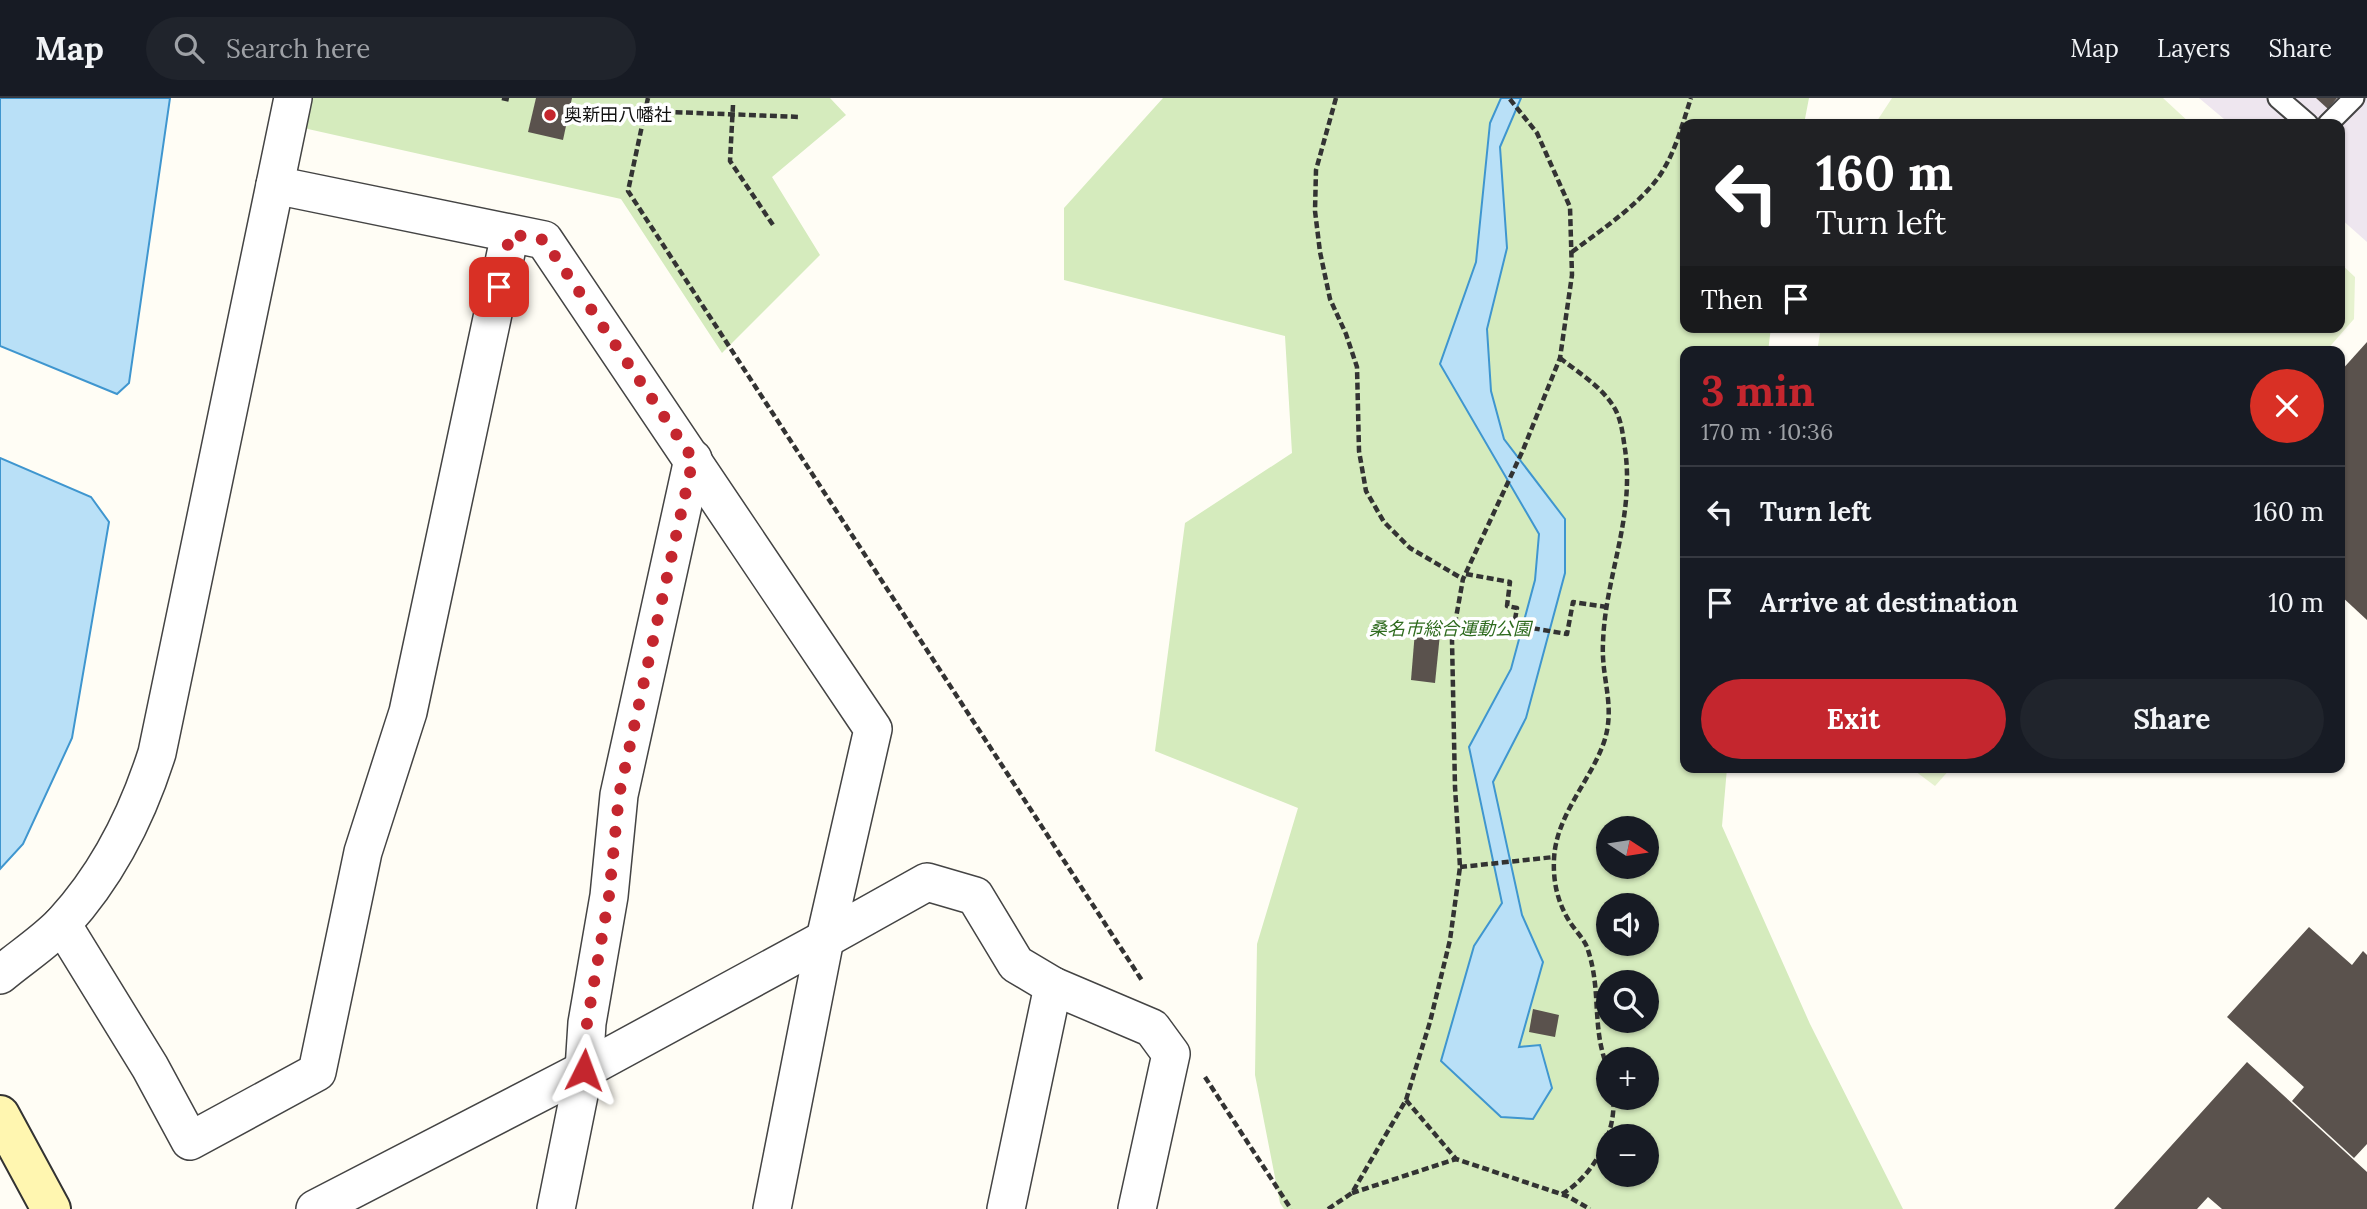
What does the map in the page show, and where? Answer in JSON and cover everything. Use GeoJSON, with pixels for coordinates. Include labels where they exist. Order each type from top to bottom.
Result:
{"type":"FeatureCollection","features":[{"type":"Feature","properties":{"kind":"street"},"geometry":{"type":"LineString","coordinates":[[0,975],[62,924],[95,882],[123,838],[144,795],[157,753],[293,98]]}},
{"type":"Feature","properties":{"kind":"street"},"geometry":{"type":"LineString","coordinates":[[275,185],[544,240],[873,729],[825,939],[772,1209]]}},
{"type":"Feature","properties":{"kind":"street"},"geometry":{"type":"LineString","coordinates":[[62,924],[150,1067],[190,1141],[317,1072],[363,852],[408,712],[510,234]]}},
{"type":"Feature","properties":{"kind":"street"},"geometry":{"type":"LineString","coordinates":[[555,1209],[584,1070],[587,1023],[609,896],[619,795],[693,459]]}},
{"type":"Feature","properties":{"kind":"street"},"geometry":{"type":"LineString","coordinates":[[323,1207],[584,1070],[927,882],[975,896],[1016,964],[1053,986],[1152,1028],[1171,1054],[1137,1209]]}},
{"type":"Feature","properties":{"kind":"street"},"geometry":{"type":"LineString","coordinates":[[1006,1209],[1053,986]]}},
{"type":"Feature","properties":{"kind":"street"},"geometry":{"type":"LineString","coordinates":[[0,1115],[51,1209]]}},
{"type":"Feature","properties":{"kind":"lane"},"geometry":{"type":"LineString","coordinates":[[2278,98],[2302,119]]}},
{"type":"Feature","properties":{"kind":"lane"},"geometry":{"type":"LineString","coordinates":[[2333,119],[2354,98]]}},
{"type":"Feature","properties":{"kind":"path"},"geometry":{"type":"LineString","coordinates":[[502,98],[511,100]]}},
{"type":"Feature","properties":{"kind":"path"},"geometry":{"type":"LineString","coordinates":[[648,98],[628,191],[1146,987]]}},
{"type":"Feature","properties":{"kind":"path"},"geometry":{"type":"LineString","coordinates":[[1336,98],[1316,170],[1315,211],[1320,252],[1331,299],[1357,367],[1359,451],[1366,491],[1384,522],[1410,548],[1465,576],[1510,582],[1507,606],[1517,608],[1514,625],[1567,634],[1573,602],[1607,607]]}},
{"type":"Feature","properties":{"kind":"path"},"geometry":{"type":"LineString","coordinates":[[1352,1193],[1406,1100],[1430,1022],[1450,940],[1460,867],[1455,787],[1452,640],[1465,576],[1523,450],[1560,358],[1573,275],[1570,207],[1537,133],[1509,98]]}},
{"type":"Feature","properties":{"kind":"path"},"geometry":{"type":"LineString","coordinates":[[1684,119],[1691,98]]}},
{"type":"Feature","properties":{"kind":"path"},"geometry":{"type":"LineString","coordinates":[[733,105],[730,161],[773,225]]}},
{"type":"Feature","properties":{"kind":"path"},"geometry":{"type":"LineString","coordinates":[[644,111],[801,117]]}},
{"type":"Feature","properties":{"kind":"path"},"geometry":{"type":"LineString","coordinates":[[1572,252],[1637,200],[1658,177],[1680,132]]}},
{"type":"Feature","properties":{"kind":"path"},"geometry":{"type":"LineString","coordinates":[[1560,358],[1606,398],[1617,413],[1623,432],[1627,474],[1626,513],[1602,645],[1610,708],[1609,725],[1594,765],[1559,832],[1554,857],[1556,893],[1567,919],[1587,947],[1597,984],[1596,1024],[1601,1047]]}},
{"type":"Feature","properties":{"kind":"path"},"geometry":{"type":"LineString","coordinates":[[1460,867],[1554,857]]}},
{"type":"Feature","properties":{"kind":"path"},"geometry":{"type":"LineString","coordinates":[[1200,1069],[1291,1209]]}},
{"type":"Feature","properties":{"kind":"path"},"geometry":{"type":"LineString","coordinates":[[1406,1100],[1456,1159],[1561,1194],[1590,1209]]}},
{"type":"Feature","properties":{"kind":"path"},"geometry":{"type":"LineString","coordinates":[[1561,1194],[1571,1189],[1588,1171],[1601,1151],[1610,1127],[1612,1110]]}},
{"type":"Feature","properties":{"kind":"path"},"geometry":{"type":"LineString","coordinates":[[1328,1209],[1352,1193],[1456,1159]]}},
{"type":"Feature","properties":{"kind":"shaded area"},"geometry":{"type":"Polygon","coordinates":[[[2199,98],[2367,98],[2367,242],[2345,222],[2345,119],[2224,119],[2199,98]]]}},
{"type":"Feature","properties":{"kind":"green space"},"geometry":{"type":"Polygon","coordinates":[[[306,98],[830,98],[846,115],[772,177],[820,255],[722,353],[621,199],[299,127],[306,98]]]}},
{"type":"Feature","properties":{"kind":"green space","name":"桑名市総合運動公園"},"geometry":{"type":"Polygon","coordinates":[[[1163,98],[1809,98],[1805,119],[1680,119],[1680,333],[1770,333],[1769,346],[1680,346],[1680,773],[1727,773],[1722,826],[1810,1024],[1903,1209],[1284,1209],[1280,1203],[1255,1075],[1257,944],[1298,808],[1155,751],[1185,523],[1292,453],[1285,336],[1064,280],[1064,208],[1163,98]]]}},
{"type":"Feature","properties":{"kind":"green space"},"geometry":{"type":"Polygon","coordinates":[[[1892,98],[2163,98],[2186,119],[1878,119],[1892,98]]]}},
{"type":"Feature","properties":{"kind":"green space"},"geometry":{"type":"Polygon","coordinates":[[[2345,268],[2355,277],[2354,319],[2345,329],[2345,268]]]}},
{"type":"Feature","properties":{"kind":"green space"},"geometry":{"type":"Polygon","coordinates":[[[1820,333],[2342,333],[2330,346],[1818,346],[1820,333]]]}},
{"type":"Feature","properties":{"kind":"green space"},"geometry":{"type":"Polygon","coordinates":[[[1918,773],[1947,773],[1935,786],[1918,773]]]}},
{"type":"Feature","properties":{"kind":"water"},"geometry":{"type":"Polygon","coordinates":[[[0,98],[170,98],[129,383],[117,394],[0,346],[0,98]]]}},
{"type":"Feature","properties":{"kind":"water"},"geometry":{"type":"Polygon","coordinates":[[[1501,98],[1521,98],[1500,147],[1507,248],[1487,329],[1491,391],[1504,439],[1565,519],[1565,573],[1526,718],[1493,782],[1522,915],[1543,962],[1519,1047],[1540,1045],[1552,1088],[1533,1119],[1501,1117],[1441,1061],[1474,946],[1502,903],[1469,747],[1511,669],[1535,580],[1539,534],[1440,364],[1476,262],[1490,123],[1501,98]]]}},
{"type":"Feature","properties":{"kind":"water"},"geometry":{"type":"Polygon","coordinates":[[[0,458],[91,497],[109,522],[72,738],[23,844],[0,869],[0,458]]]}},
{"type":"Feature","properties":{"kind":"building","name":"奥新田八幡社"},"geometry":{"type":"Polygon","coordinates":[[[536,98],[572,98],[563,140],[528,132],[536,98]]]}},
{"type":"Feature","properties":{"kind":"building"},"geometry":{"type":"Polygon","coordinates":[[[2316,98],[2337,98],[2328,109],[2316,98]]]}},
{"type":"Feature","properties":{"kind":"building"},"geometry":{"type":"Polygon","coordinates":[[[2367,342],[2367,620],[2345,600],[2345,366],[2367,342]]]}},
{"type":"Feature","properties":{"kind":"building"},"geometry":{"type":"Polygon","coordinates":[[[1415,631],[1440,634],[1435,683],[1411,680],[1415,631]]]}},
{"type":"Feature","properties":{"kind":"building"},"geometry":{"type":"Polygon","coordinates":[[[2309,927],[2352,965],[2363,951],[2367,955],[2367,1144],[2354,1158],[2292,1101],[2304,1087],[2227,1017],[2309,927]]]}},
{"type":"Feature","properties":{"kind":"building"},"geometry":{"type":"Polygon","coordinates":[[[1533,1009],[1559,1015],[1555,1037],[1529,1032],[1533,1009]]]}},
{"type":"Feature","properties":{"kind":"building"},"geometry":{"type":"Polygon","coordinates":[[[2247,1062],[2367,1172],[2367,1209],[2222,1209],[2208,1197],[2197,1209],[2114,1209],[2247,1062]]]}},
{"type":"Feature","properties":{"kind":"place","name":"奥新田八幡社"},"geometry":{"type":"Point","coordinates":[550,115]}},
{"type":"Feature","properties":{"kind":"route"},"geometry":{"type":"LineString","coordinates":[[499,287],[510,234],[544,240],[693,459],[619,795],[609,896],[587,1023],[584,1070]]}}]}
